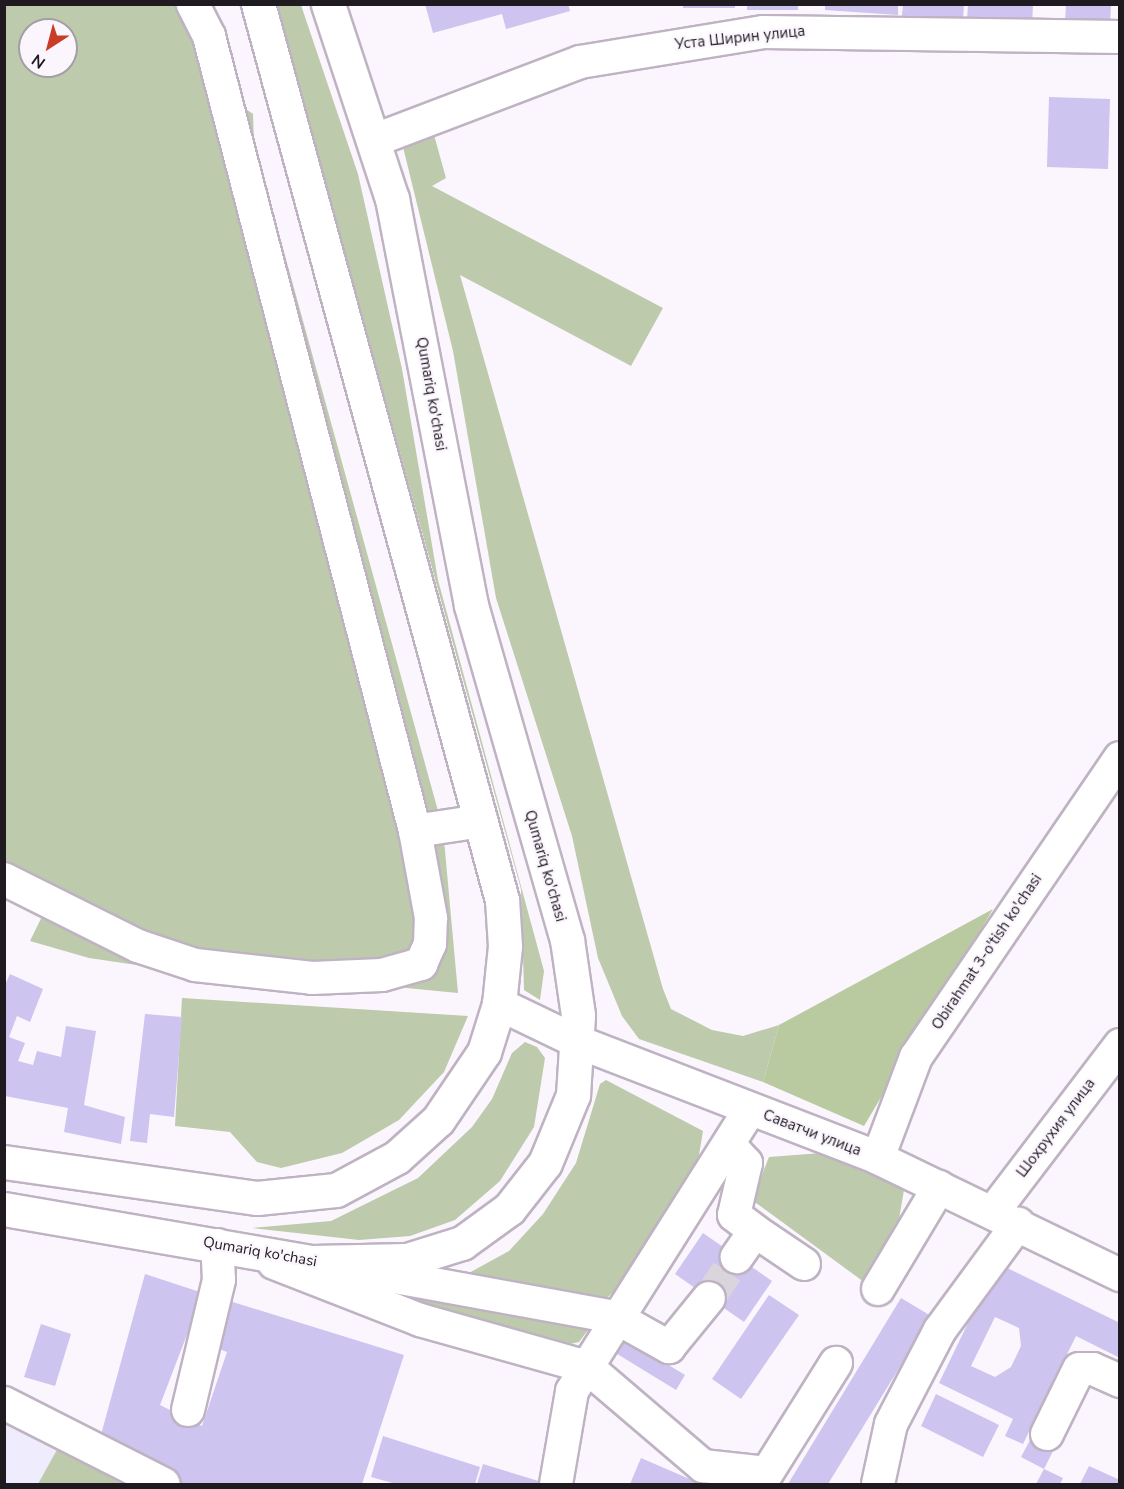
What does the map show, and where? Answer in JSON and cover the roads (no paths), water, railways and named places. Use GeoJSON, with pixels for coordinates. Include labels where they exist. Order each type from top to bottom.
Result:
{"type":"FeatureCollection","features":[{"type":"Feature","properties":{"kind":"main road"},"geometry":{"type":"LineString","coordinates":[[4,1162],[257,1198],[336,1190],[397,1157],[442,1115],[484,1052],[499,1004],[504,912],[258,4]]}},
{"type":"Feature","properties":{"kind":"main road","name":"Qumariq ko'chasi"},"geometry":{"type":"LineString","coordinates":[[4,1209],[312,1262],[369,1264],[426,1256],[462,1243],[495,1222],[523,1196],[554,1146],[573,1095],[578,1042],[567,940],[471,605],[416,308],[375,140],[328,4]]}},
{"type":"Feature","properties":{"kind":"street"},"geometry":{"type":"LineString","coordinates":[[4,879],[138,946],[195,965],[312,978],[382,975],[421,964],[430,944],[431,918],[415,831],[209,36],[193,4]]}},
{"type":"Feature","properties":{"kind":"street","name":"Уста Ширин улица"},"geometry":{"type":"LineString","coordinates":[[375,140],[580,62],[810,17],[1119,37]]}},
{"type":"Feature","properties":{"kind":"street","name":"Obirahmat 3-o'tish ko'chasi"},"geometry":{"type":"LineString","coordinates":[[878,1158],[916,1057],[1119,758]]}},
{"type":"Feature","properties":{"kind":"street"},"geometry":{"type":"LineString","coordinates":[[415,831],[481,821]]}},
{"type":"Feature","properties":{"kind":"street","name":"Саватчи улица"},"geometry":{"type":"LineString","coordinates":[[499,1004],[578,1042],[878,1158],[1119,1275]]}},
{"type":"Feature","properties":{"kind":"street","name":"Шохрухия улица"},"geometry":{"type":"LineString","coordinates":[[878,1485],[891,1424],[940,1330],[1005,1218],[1119,1045]]}},
{"type":"Feature","properties":{"kind":"street"},"geometry":{"type":"LineString","coordinates":[[556,1485],[572,1391],[615,1317],[729,1145],[750,1109]]}},
{"type":"Feature","properties":{"kind":"street"},"geometry":{"type":"LineString","coordinates":[[729,1145],[746,1164],[734,1215],[804,1264]]}},
{"type":"Feature","properties":{"kind":"street"},"geometry":{"type":"LineString","coordinates":[[878,1289],[939,1187]]}},
{"type":"Feature","properties":{"kind":"street"},"geometry":{"type":"LineString","coordinates":[[737,1257],[756,1231]]}},
{"type":"Feature","properties":{"kind":"street"},"geometry":{"type":"LineString","coordinates":[[188,1410],[226,1247],[420,1320],[587,1367],[703,1466],[767,1473],[836,1363]]}},
{"type":"Feature","properties":{"kind":"street"},"geometry":{"type":"LineString","coordinates":[[312,1262],[615,1317],[669,1347],[709,1298]]}},
{"type":"Feature","properties":{"kind":"street"},"geometry":{"type":"LineString","coordinates":[[1047,1434],[1079,1369],[1094,1369],[1119,1382]]}},
{"type":"Feature","properties":{"kind":"street"},"geometry":{"type":"LineString","coordinates":[[4,1403],[164,1485]]}},
{"type":"Feature","properties":{"kind":"tunnel"},"geometry":{"type":"LineString","coordinates":[[709,1298],[737,1257]]}}]}
